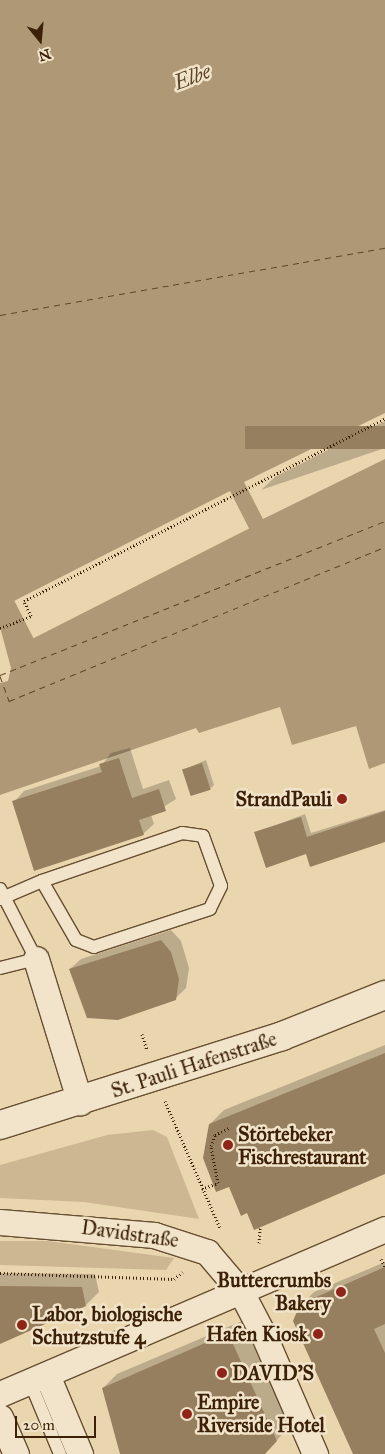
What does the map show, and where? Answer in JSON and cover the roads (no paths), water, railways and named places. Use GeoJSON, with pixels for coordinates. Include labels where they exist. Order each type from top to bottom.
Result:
{"type":"FeatureCollection","features":[{"type":"Feature","properties":{"kind":"main road","name":"St. Pauli Hafenstraße"},"geometry":{"type":"LineString","coordinates":[[0,1125],[80,1102],[282,1036],[385,995]]}},
{"type":"Feature","properties":{"kind":"street"},"geometry":{"type":"LineString","coordinates":[[36,959],[80,1102]]}},
{"type":"Feature","properties":{"kind":"street","name":"Davidstraße"},"geometry":{"type":"LineString","coordinates":[[0,1222],[105,1228],[184,1241],[207,1252],[241,1292],[315,1454]]}},
{"type":"Feature","properties":{"kind":"street"},"geometry":{"type":"LineString","coordinates":[[0,1394],[385,1229]]}},
{"type":"Feature","properties":{"kind":"street"},"geometry":{"type":"LineString","coordinates":[[38,1378],[80,1454]]}},
{"type":"Feature","properties":{"kind":"street"},"geometry":{"type":"LineString","coordinates":[[0,1417],[16,1454]]}},
{"type":"Feature","properties":{"kind":"lane"},"geometry":{"type":"LineString","coordinates":[[0,968],[36,959],[2,896],[42,881],[182,833],[203,836],[221,886],[210,909],[94,947],[76,940],[42,881]]}},
{"type":"Feature","properties":{"kind":"lane"},"geometry":{"type":"LineString","coordinates":[[38,1378],[60,1454]]}},
{"type":"Feature","properties":{"kind":"water","name":"Elbe"},"geometry":{"type":"Polygon","coordinates":[[[0,0],[385,0],[385,763],[369,769],[356,726],[292,745],[280,707],[199,733],[196,728],[0,795],[0,0]]]}},
{"type":"Feature","properties":{"kind":"place","name":"StrandPauli"},"geometry":{"type":"Point","coordinates":[342,799]}},
{"type":"Feature","properties":{"kind":"place","name":"Störtebeker Fischrestaurant"},"geometry":{"type":"Point","coordinates":[228,1145]}},
{"type":"Feature","properties":{"kind":"place","name":"Buttercrumbs Bakery"},"geometry":{"type":"Point","coordinates":[341,1292]}},
{"type":"Feature","properties":{"kind":"place","name":"Labor, biologische Schutzstufe 4"},"geometry":{"type":"Point","coordinates":[22,1325]}},
{"type":"Feature","properties":{"kind":"place","name":"Hafen Kiosk"},"geometry":{"type":"Point","coordinates":[318,1334]}},
{"type":"Feature","properties":{"kind":"place","name":"DAVID'S"},"geometry":{"type":"Point","coordinates":[222,1373]}},
{"type":"Feature","properties":{"kind":"place","name":"Empire Riverside Hotel"},"geometry":{"type":"Point","coordinates":[187,1414]}}]}
